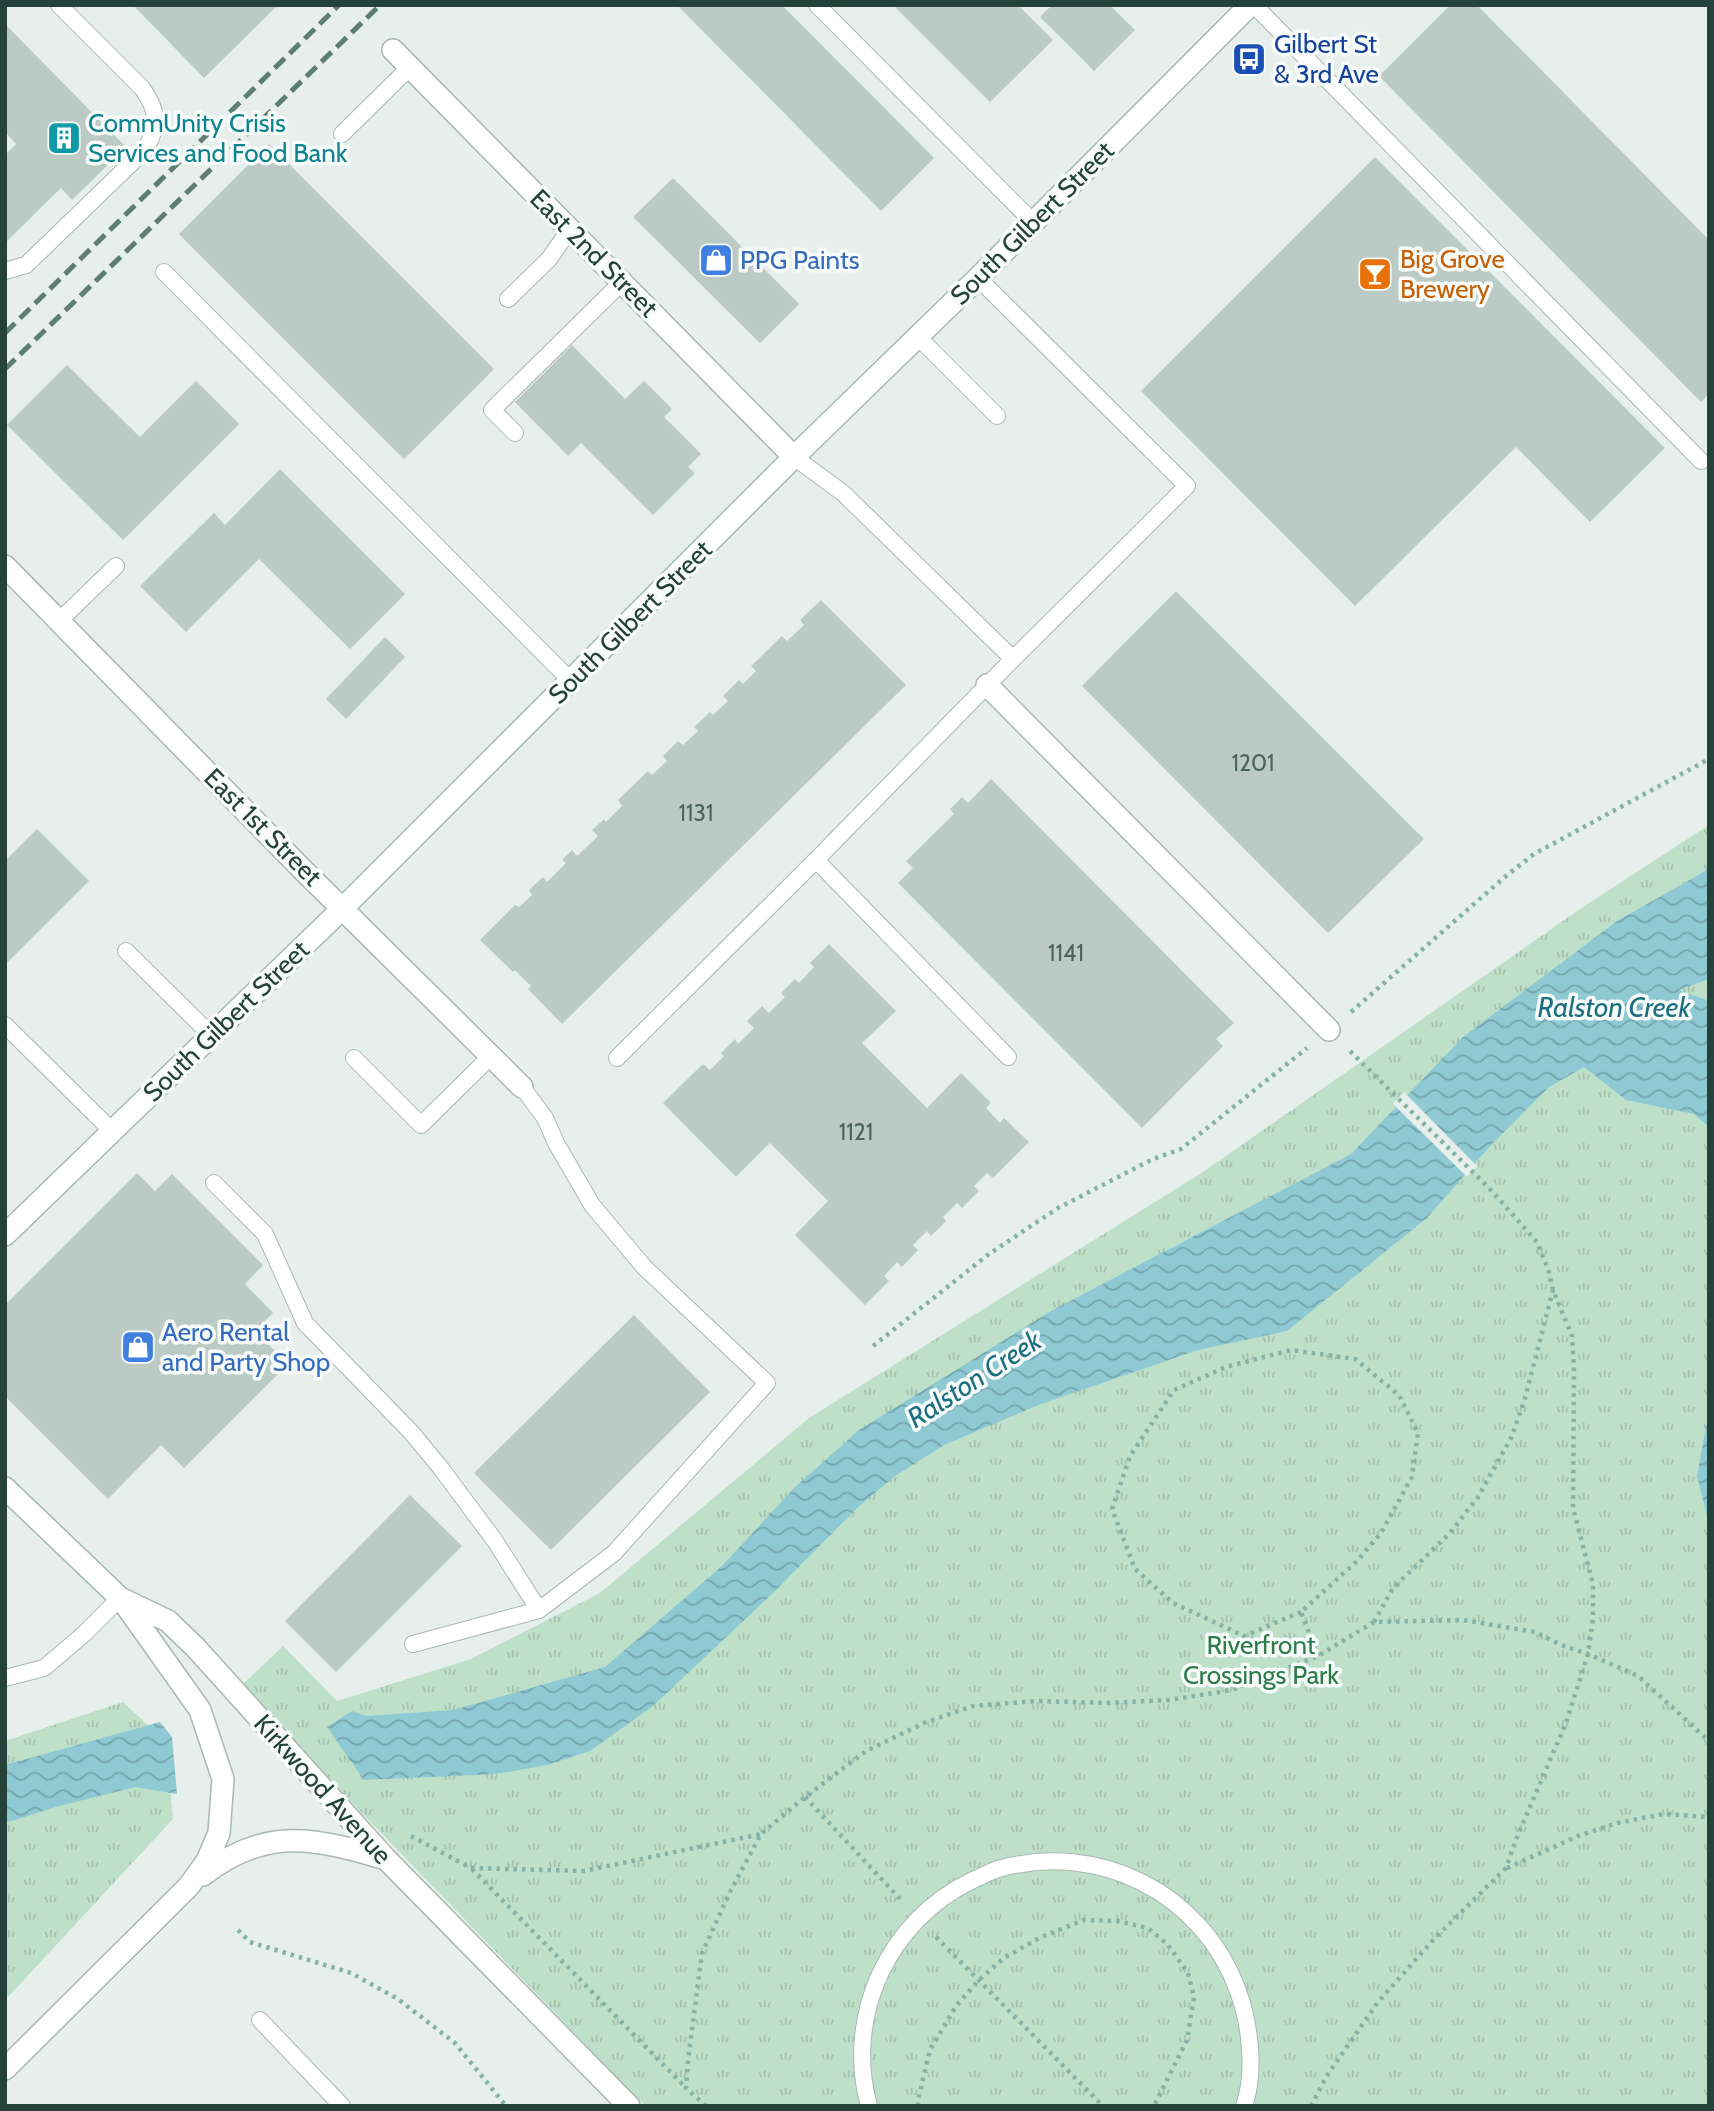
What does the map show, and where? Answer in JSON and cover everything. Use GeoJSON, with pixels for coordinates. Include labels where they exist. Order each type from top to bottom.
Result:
{"type":"FeatureCollection","features":[{"type":"Feature","properties":{"kind":"street","name":"South Gilbert Street"},"geometry":{"type":"LineString","coordinates":[[5,1235],[343,908],[794,457],[1252,5]]}},
{"type":"Feature","properties":{"kind":"street","name":"East 2nd Street"},"geometry":{"type":"LineString","coordinates":[[393,50],[794,457]]}},
{"type":"Feature","properties":{"kind":"street","name":"East 1st Street"},"geometry":{"type":"LineString","coordinates":[[5,566],[522,1087]]}},
{"type":"Feature","properties":{"kind":"street"},"geometry":{"type":"LineString","coordinates":[[987,685],[1329,1030]]}},
{"type":"Feature","properties":{"kind":"street","name":"Kirkwood Avenue"},"geometry":{"type":"LineString","coordinates":[[5,1488],[120,1598],[168,1621],[386,1859],[629,2106]]}},
{"type":"Feature","properties":{"kind":"street"},"geometry":{"type":"LineString","coordinates":[[120,1598],[200,1710],[223,1779],[219,1833],[207,1861],[189,1886]]}},
{"type":"Feature","properties":{"kind":"street"},"geometry":{"type":"LineString","coordinates":[[5,2069],[189,1886],[221,1861],[258,1845],[298,1840],[335,1844],[386,1859]]}},
{"type":"Feature","properties":{"kind":"lane"},"geometry":{"type":"LineString","coordinates":[[5,271],[26,265],[145,150],[155,132],[156,116],[151,101],[142,88],[59,5]]}},
{"type":"Feature","properties":{"kind":"lane"},"geometry":{"type":"LineString","coordinates":[[817,5],[1033,222]]}},
{"type":"Feature","properties":{"kind":"lane"},"geometry":{"type":"LineString","coordinates":[[1252,5],[1701,461]]}},
{"type":"Feature","properties":{"kind":"lane"},"geometry":{"type":"LineString","coordinates":[[342,134],[410,67]]}},
{"type":"Feature","properties":{"kind":"lane"},"geometry":{"type":"LineString","coordinates":[[508,299],[549,259],[570,229]]}},
{"type":"Feature","properties":{"kind":"lane"},"geometry":{"type":"LineString","coordinates":[[164,272],[571,681]]}},
{"type":"Feature","properties":{"kind":"lane"},"geometry":{"type":"LineString","coordinates":[[617,1058],[1187,486],[978,278]]}},
{"type":"Feature","properties":{"kind":"lane"},"geometry":{"type":"LineString","coordinates":[[515,433],[492,410],[622,282]]}},
{"type":"Feature","properties":{"kind":"lane"},"geometry":{"type":"LineString","coordinates":[[918,337],[997,416]]}},
{"type":"Feature","properties":{"kind":"lane"},"geometry":{"type":"LineString","coordinates":[[794,457],[843,494],[1013,659]]}},
{"type":"Feature","properties":{"kind":"lane"},"geometry":{"type":"LineString","coordinates":[[59,621],[116,566]]}},
{"type":"Feature","properties":{"kind":"lane"},"geometry":{"type":"LineString","coordinates":[[816,860],[1008,1057]]}},
{"type":"Feature","properties":{"kind":"lane"},"geometry":{"type":"LineString","coordinates":[[126,951],[211,1035]]}},
{"type":"Feature","properties":{"kind":"lane"},"geometry":{"type":"LineString","coordinates":[[5,1025],[112,1131]]}},
{"type":"Feature","properties":{"kind":"lane"},"geometry":{"type":"LineString","coordinates":[[354,1058],[421,1125],[491,1056]]}},
{"type":"Feature","properties":{"kind":"lane"},"geometry":{"type":"LineString","coordinates":[[413,1644],[539,1610],[614,1553],[767,1383],[644,1268],[592,1205],[556,1143],[545,1118],[522,1087]]}},
{"type":"Feature","properties":{"kind":"lane"},"geometry":{"type":"LineString","coordinates":[[214,1182],[265,1234],[305,1323],[426,1450],[495,1541],[539,1610]]}},
{"type":"Feature","properties":{"kind":"lane"},"geometry":{"type":"LineString","coordinates":[[5,1678],[44,1668],[120,1598]]}},
{"type":"Feature","properties":{"kind":"lane"},"geometry":{"type":"LineString","coordinates":[[869,2106],[864,2089],[861,2043],[870,1997],[889,1954],[918,1917],[954,1889],[996,1870],[1042,1861],[1088,1863],[1132,1877],[1171,1899],[1204,1930],[1230,1968],[1245,2011],[1251,2056],[1244,2106]]}},
{"type":"Feature","properties":{"kind":"lane"},"geometry":{"type":"LineString","coordinates":[[260,2020],[342,2106]]}},
{"type":"Feature","properties":{"kind":"path"},"geometry":{"type":"LineString","coordinates":[[873,1346],[989,1254],[1058,1208],[1153,1159],[1181,1149],[1380,989],[1534,854],[1709,760]]}},
{"type":"Feature","properties":{"kind":"path"},"geometry":{"type":"LineString","coordinates":[[1346,1046],[1489,1188],[1537,1242],[1572,1336],[1573,1508],[1593,1584],[1593,1618],[1588,1654],[1566,1723],[1506,1868]]}},
{"type":"Feature","properties":{"kind":"path"},"geometry":{"type":"LineString","coordinates":[[686,2088],[702,1953],[761,1834],[866,1751],[924,1723],[973,1706],[1036,1701],[1107,1703],[1169,1700],[1232,1689],[1318,1656],[1374,1622],[1393,1588],[1427,1558],[1478,1497],[1511,1438],[1524,1402],[1553,1290]]}},
{"type":"Feature","properties":{"kind":"path"},"geometry":{"type":"LineString","coordinates":[[1291,1350],[1354,1359],[1399,1395],[1418,1433],[1412,1477],[1381,1533],[1356,1562],[1301,1612],[1244,1636],[1173,1603],[1135,1569],[1112,1509],[1130,1456],[1174,1391],[1226,1367],[1291,1350]]}},
{"type":"Feature","properties":{"kind":"path"},"geometry":{"type":"LineString","coordinates":[[1301,1612],[1318,1656]]}},
{"type":"Feature","properties":{"kind":"path"},"geometry":{"type":"LineString","coordinates":[[1374,1622],[1463,1620],[1535,1632],[1638,1676],[1709,1741]]}},
{"type":"Feature","properties":{"kind":"path"},"geometry":{"type":"LineString","coordinates":[[805,1797],[1103,2106]]}},
{"type":"Feature","properties":{"kind":"path"},"geometry":{"type":"LineString","coordinates":[[1311,2106],[1326,2077],[1378,2002],[1435,1938],[1506,1868],[1578,1836],[1617,1823],[1664,1814],[1709,1817]]}},
{"type":"Feature","properties":{"kind":"path"},"geometry":{"type":"LineString","coordinates":[[471,1868],[584,1871],[761,1834]]}},
{"type":"Feature","properties":{"kind":"path"},"geometry":{"type":"LineString","coordinates":[[411,1836],[471,1868],[706,2106]]}},
{"type":"Feature","properties":{"kind":"path"},"geometry":{"type":"LineString","coordinates":[[918,2106],[930,2050],[956,2006],[979,1980],[1004,1958],[1041,1937],[1084,1920],[1117,1921],[1148,1928],[1168,1945],[1188,1973],[1194,1997],[1187,2040],[1154,2106]]}},
{"type":"Feature","properties":{"kind":"path"},"geometry":{"type":"LineString","coordinates":[[238,1930],[250,1942],[351,1973],[398,1999],[455,2043],[506,2106]]}},
{"type":"Feature","properties":{"kind":"green space","name":"Riverfront Crossings Park"},"geometry":{"type":"Polygon","coordinates":[[[1709,825],[1709,2106],[645,2106],[240,1687],[283,1646],[337,1701],[471,1659],[600,1593],[809,1418],[1203,1172],[1580,909],[1709,825]]]}},
{"type":"Feature","properties":{"kind":"green space"},"geometry":{"type":"Polygon","coordinates":[[[123,1702],[165,1741],[173,1819],[8,1997],[5,1995],[5,1741],[123,1702]]]}},
{"type":"Feature","properties":{"kind":"water","name":"Ralston Creek"},"geometry":{"type":"Polygon","coordinates":[[[1709,869],[1709,979],[1679,990],[1709,1001],[1709,1127],[1694,1114],[1626,1100],[1584,1067],[1549,1087],[1492,1144],[1427,1218],[1287,1331],[1198,1350],[1041,1404],[944,1445],[895,1476],[856,1509],[772,1594],[653,1706],[590,1751],[547,1765],[496,1774],[364,1780],[327,1727],[352,1711],[367,1716],[453,1710],[605,1667],[722,1566],[795,1487],[859,1430],[1051,1311],[1351,1154],[1463,1037],[1617,921],[1709,869]]]}},
{"type":"Feature","properties":{"kind":"water"},"geometry":{"type":"Polygon","coordinates":[[[1709,1411],[1709,1523],[1697,1476],[1709,1411]]]}},
{"type":"Feature","properties":{"kind":"water"},"geometry":{"type":"Polygon","coordinates":[[[160,1722],[172,1737],[177,1794],[135,1787],[5,1823],[5,1765],[160,1722]]]}},
{"type":"Feature","properties":{"kind":"pier"},"geometry":{"type":"Polygon","coordinates":[[[1404,1092],[1477,1166],[1467,1177],[1393,1104],[1404,1092]]]}},
{"type":"Feature","properties":{"kind":"building"},"geometry":{"type":"Polygon","coordinates":[[[133,5],[278,5],[204,78],[133,5]]]}},
{"type":"Feature","properties":{"kind":"building"},"geometry":{"type":"Polygon","coordinates":[[[677,5],[782,5],[934,158],[881,211],[677,5]]]}},
{"type":"Feature","properties":{"kind":"building"},"geometry":{"type":"Polygon","coordinates":[[[893,5],[1018,5],[1053,40],[990,102],[893,5]]]}},
{"type":"Feature","properties":{"kind":"building"},"geometry":{"type":"Polygon","coordinates":[[[1052,5],[1110,5],[1135,30],[1094,71],[1040,17],[1052,5]]]}},
{"type":"Feature","properties":{"kind":"building"},"geometry":{"type":"Polygon","coordinates":[[[1450,5],[1477,5],[1709,240],[1709,394],[1701,402],[1379,76],[1450,5]]]}},
{"type":"Feature","properties":{"kind":"building","name":"CommUnity Crisis Services and Food Bank"},"geometry":{"type":"Polygon","coordinates":[[[5,24],[126,147],[72,200],[61,188],[5,243],[5,155],[16,144],[5,132],[5,24]]]}},
{"type":"Feature","properties":{"kind":"building"},"geometry":{"type":"Polygon","coordinates":[[[269,144],[494,369],[404,459],[179,234],[269,144]]]}},
{"type":"Feature","properties":{"kind":"building","name":"Big Grove Brewery"},"geometry":{"type":"Polygon","coordinates":[[[1375,157],[1665,448],[1590,522],[1516,447],[1355,606],[1141,391],[1375,157]]]}},
{"type":"Feature","properties":{"kind":"building","name":"PPG Paints"},"geometry":{"type":"Polygon","coordinates":[[[673,178],[799,304],[760,343],[633,217],[673,178]]]}},
{"type":"Feature","properties":{"kind":"building"},"geometry":{"type":"Polygon","coordinates":[[[572,345],[625,399],[644,381],[672,409],[664,417],[701,454],[688,467],[695,473],[653,515],[581,443],[568,456],[515,402],[572,345]]]}},
{"type":"Feature","properties":{"kind":"building"},"geometry":{"type":"Polygon","coordinates":[[[67,365],[140,437],[196,381],[239,424],[123,540],[7,425],[67,365]]]}},
{"type":"Feature","properties":{"kind":"building"},"geometry":{"type":"Polygon","coordinates":[[[280,469],[405,594],[350,649],[259,559],[186,632],[140,586],[214,513],[225,525],[280,469]]]}},
{"type":"Feature","properties":{"kind":"building"},"geometry":{"type":"Polygon","coordinates":[[[1176,591],[1424,839],[1328,933],[1082,686],[1176,591]]]}},
{"type":"Feature","properties":{"kind":"building"},"geometry":{"type":"Polygon","coordinates":[[[821,600],[906,685],[562,1024],[528,989],[531,986],[480,940],[515,905],[519,907],[532,895],[529,890],[543,877],[547,882],[566,863],[562,860],[572,850],[577,856],[598,836],[592,830],[604,819],[606,822],[622,806],[618,800],[648,771],[652,775],[667,761],[663,756],[678,741],[683,745],[698,731],[694,727],[710,712],[713,715],[728,701],[723,696],[739,680],[743,684],[756,671],[751,666],[782,636],[787,641],[804,625],[800,620],[821,600]]]}},
{"type":"Feature","properties":{"kind":"building"},"geometry":{"type":"Polygon","coordinates":[[[385,637],[405,657],[346,719],[326,699],[385,637]]]}},
{"type":"Feature","properties":{"kind":"building"},"geometry":{"type":"Polygon","coordinates":[[[991,779],[1234,1023],[1216,1039],[1223,1046],[1142,1128],[898,883],[913,868],[906,861],[954,814],[950,809],[962,797],[968,803],[991,779]]]}},
{"type":"Feature","properties":{"kind":"building"},"geometry":{"type":"Polygon","coordinates":[[[37,829],[89,881],[5,965],[5,861],[37,829]]]}},
{"type":"Feature","properties":{"kind":"building"},"geometry":{"type":"Polygon","coordinates":[[[829,944],[896,1011],[862,1043],[927,1108],[961,1073],[991,1103],[986,1108],[1000,1123],[1004,1118],[1029,1142],[993,1178],[987,1173],[974,1186],[979,1191],[962,1208],[957,1203],[943,1217],[946,1221],[931,1236],[927,1231],[913,1245],[918,1250],[902,1267],[897,1262],[884,1276],[889,1281],[865,1305],[795,1235],[828,1201],[770,1143],[736,1177],[663,1103],[703,1064],[710,1070],[724,1056],[721,1053],[735,1039],[738,1044],[754,1028],[747,1021],[762,1006],[769,1013],[785,997],[781,993],[795,979],[799,983],[814,967],[810,963],[829,944]]]}},
{"type":"Feature","properties":{"kind":"building","name":"Aero Rental and Party Shop"},"geometry":{"type":"Polygon","coordinates":[[[137,1173],[155,1191],[172,1174],[263,1265],[245,1284],[273,1313],[255,1331],[288,1364],[184,1468],[161,1445],[108,1499],[5,1396],[5,1305],[137,1173]]]}},
{"type":"Feature","properties":{"kind":"building"},"geometry":{"type":"Polygon","coordinates":[[[634,1315],[710,1392],[551,1550],[474,1473],[634,1315]]]}},
{"type":"Feature","properties":{"kind":"building"},"geometry":{"type":"Polygon","coordinates":[[[410,1495],[462,1546],[336,1672],[285,1621],[410,1495]]]}},
{"type":"Feature","properties":{"kind":"railway"},"geometry":{"type":"LineString","coordinates":[[5,333],[339,5]]}},
{"type":"Feature","properties":{"kind":"railway"},"geometry":{"type":"LineString","coordinates":[[5,369],[380,5]]}},
{"type":"Feature","properties":{"kind":"place","name":"Gilbert St & 3rd Ave"},"geometry":{"type":"Point","coordinates":[1249,59]}},
{"type":"Feature","properties":{"kind":"place","name":"CommUnity Crisis Services and Food Bank"},"geometry":{"type":"Point","coordinates":[64,138]}},
{"type":"Feature","properties":{"kind":"place","name":"PPG Paints"},"geometry":{"type":"Point","coordinates":[716,260]}},
{"type":"Feature","properties":{"kind":"place","name":"Big Grove Brewery"},"geometry":{"type":"Point","coordinates":[1375,274]}},
{"type":"Feature","properties":{"kind":"place","name":"Aero Rental and Party Shop"},"geometry":{"type":"Point","coordinates":[138,1347]}}]}
